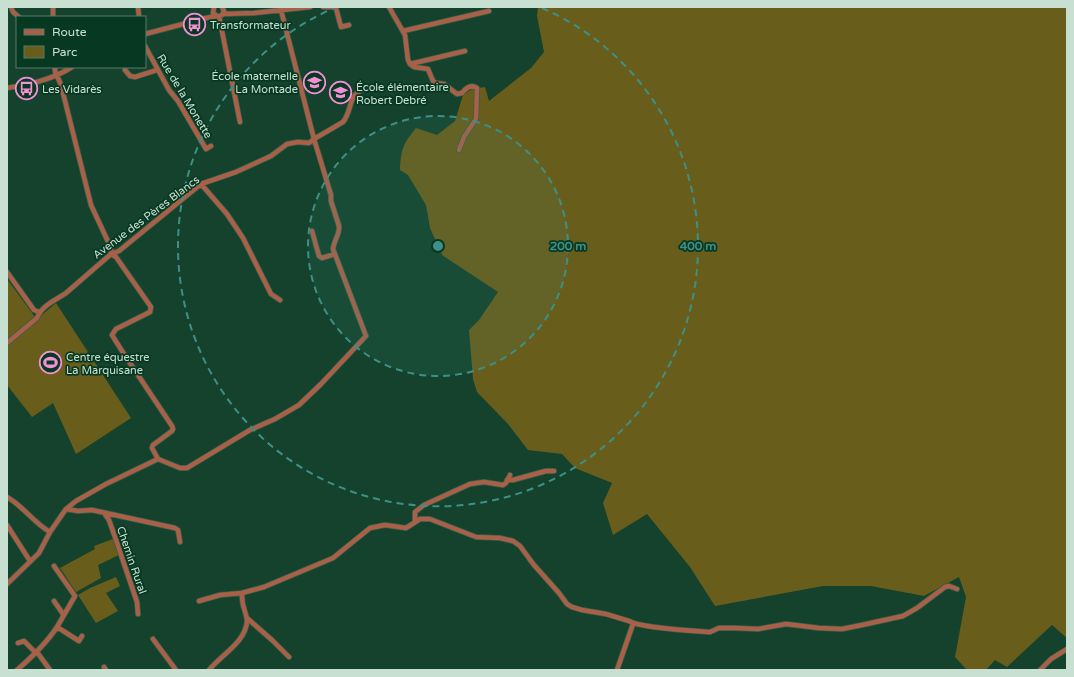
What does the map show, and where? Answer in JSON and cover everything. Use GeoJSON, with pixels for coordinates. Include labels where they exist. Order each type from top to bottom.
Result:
{"type":"FeatureCollection","features":[{"type":"Feature","properties":{"kind":"street"},"geometry":{"type":"LineString","coordinates":[[11,7],[13,12],[18,16]]}},
{"type":"Feature","properties":{"kind":"street"},"geometry":{"type":"LineString","coordinates":[[213,9],[214,14],[230,14],[310,7]]}},
{"type":"Feature","properties":{"kind":"street"},"geometry":{"type":"LineString","coordinates":[[323,7],[330,7]]}},
{"type":"Feature","properties":{"kind":"street"},"geometry":{"type":"LineString","coordinates":[[334,7],[336,8],[341,27],[349,25]]}},
{"type":"Feature","properties":{"kind":"street"},"geometry":{"type":"LineString","coordinates":[[389,7],[403,31],[410,64],[414,67],[428,69],[433,81],[444,84],[457,94],[462,93],[471,86],[475,86],[477,88],[476,119],[464,137],[459,150]]}},
{"type":"Feature","properties":{"kind":"street"},"geometry":{"type":"LineString","coordinates":[[206,18],[213,9]]}},
{"type":"Feature","properties":{"kind":"street"},"geometry":{"type":"LineString","coordinates":[[55,68],[61,85],[91,205],[111,248],[111,254],[116,257],[151,307],[150,312],[116,329],[112,335],[174,429],[153,445],[152,448],[158,459],[180,468],[187,468],[250,430],[288,412],[299,405],[366,336],[333,249],[340,230],[314,139],[281,10]]}},
{"type":"Feature","properties":{"kind":"street"},"geometry":{"type":"LineString","coordinates":[[403,31],[489,11]]}},
{"type":"Feature","properties":{"kind":"street"},"geometry":{"type":"LineString","coordinates":[[146,34],[221,13]]}},
{"type":"Feature","properties":{"kind":"street"},"geometry":{"type":"LineString","coordinates":[[221,13],[240,122]]}},
{"type":"Feature","properties":{"kind":"street","name":"Rue de la Monette"},"geometry":{"type":"LineString","coordinates":[[146,48],[157,70],[169,90],[178,101],[206,149],[211,146]]}},
{"type":"Feature","properties":{"kind":"street"},"geometry":{"type":"LineString","coordinates":[[410,64],[465,51]]}},
{"type":"Feature","properties":{"kind":"street"},"geometry":{"type":"LineString","coordinates":[[7,88],[36,83],[70,68]]}},
{"type":"Feature","properties":{"kind":"street"},"geometry":{"type":"LineString","coordinates":[[125,70],[130,76],[135,77],[157,70]]}},
{"type":"Feature","properties":{"kind":"street","name":"Avenue des Pères Blancs"},"geometry":{"type":"LineString","coordinates":[[7,343],[37,318],[39,312],[58,297],[66,293],[111,254],[119,252],[201,184],[236,172],[271,156],[287,144],[298,142],[309,143],[343,122],[346,119],[353,98],[359,91],[365,89]]}},
{"type":"Feature","properties":{"kind":"street"},"geometry":{"type":"LineString","coordinates":[[201,184],[227,214],[243,238],[271,294],[280,300]]}},
{"type":"Feature","properties":{"kind":"street"},"geometry":{"type":"LineString","coordinates":[[312,232],[319,256],[322,258],[335,254]]}},
{"type":"Feature","properties":{"kind":"street"},"geometry":{"type":"LineString","coordinates":[[7,272],[34,310],[39,312]]}},
{"type":"Feature","properties":{"kind":"street"},"geometry":{"type":"LineString","coordinates":[[7,584],[39,552],[50,532],[66,509],[76,501],[106,484],[158,459]]}},
{"type":"Feature","properties":{"kind":"street"},"geometry":{"type":"LineString","coordinates":[[416,521],[414,515],[418,509],[470,484],[484,482],[503,485],[509,478],[513,480],[546,471],[554,471]]}},
{"type":"Feature","properties":{"kind":"street"},"geometry":{"type":"LineString","coordinates":[[7,497],[28,514],[41,528],[50,532]]}},
{"type":"Feature","properties":{"kind":"street"},"geometry":{"type":"LineString","coordinates":[[66,509],[78,512],[92,510],[104,512],[175,528],[178,530],[180,542]]}},
{"type":"Feature","properties":{"kind":"street","name":"Chemin Rural"},"geometry":{"type":"LineString","coordinates":[[104,512],[109,520],[137,602],[138,614]]}},
{"type":"Feature","properties":{"kind":"street"},"geometry":{"type":"LineString","coordinates":[[199,601],[220,595],[242,593],[264,587],[333,558],[370,528],[385,525],[406,528],[420,519],[430,519],[476,538],[500,538],[513,541],[520,546],[567,604],[577,609],[606,614],[629,621],[633,624],[710,632],[720,628],[758,629],[786,624],[819,628],[842,628],[902,616],[917,608],[946,587],[951,586],[957,589]]}},
{"type":"Feature","properties":{"kind":"street"},"geometry":{"type":"LineString","coordinates":[[7,525],[30,561]]}},
{"type":"Feature","properties":{"kind":"street"},"geometry":{"type":"LineString","coordinates":[[19,669],[49,639],[75,596],[54,566]]}},
{"type":"Feature","properties":{"kind":"street"},"geometry":{"type":"LineString","coordinates":[[209,670],[242,636],[247,618],[243,606],[242,593]]}},
{"type":"Feature","properties":{"kind":"street"},"geometry":{"type":"LineString","coordinates":[[54,601],[63,614]]}},
{"type":"Feature","properties":{"kind":"street"},"geometry":{"type":"LineString","coordinates":[[247,618],[289,657]]}},
{"type":"Feature","properties":{"kind":"street"},"geometry":{"type":"LineString","coordinates":[[617,670],[633,624]]}},
{"type":"Feature","properties":{"kind":"street"},"geometry":{"type":"LineString","coordinates":[[57,627],[79,641],[82,636]]}},
{"type":"Feature","properties":{"kind":"street"},"geometry":{"type":"LineString","coordinates":[[153,638],[176,670]]}},
{"type":"Feature","properties":{"kind":"street"},"geometry":{"type":"LineString","coordinates":[[18,643],[24,642],[37,652],[50,670]]}},
{"type":"Feature","properties":{"kind":"street"},"geometry":{"type":"LineString","coordinates":[[1040,670],[1052,659],[1067,649]]}},
{"type":"Feature","properties":{"kind":"green space"},"geometry":{"type":"Polygon","coordinates":[[[538,7],[1067,7],[1067,638],[1052,625],[1007,667],[995,660],[986,670],[967,670],[955,657],[966,597],[959,577],[924,596],[871,586],[823,586],[715,606],[690,567],[647,514],[613,535],[603,503],[612,483],[575,468],[562,454],[528,450],[508,424],[477,392],[473,379],[469,330],[479,320],[498,292],[442,255],[430,228],[426,205],[408,175],[400,170],[401,157],[405,143],[416,128],[437,135],[455,121],[463,95],[472,89],[485,87],[489,101],[531,68],[544,52],[537,16],[538,7]]]}},
{"type":"Feature","properties":{"kind":"green space"},"geometry":{"type":"Polygon","coordinates":[[[7,279],[35,317],[7,341],[7,279]]]}},
{"type":"Feature","properties":{"kind":"green space","name":"Centre équestre La Marquisane"},"geometry":{"type":"Polygon","coordinates":[[[56,303],[131,418],[76,454],[53,403],[32,417],[7,385],[7,344],[56,303]]]}},
{"type":"Feature","properties":{"kind":"green space"},"geometry":{"type":"Polygon","coordinates":[[[113,539],[119,555],[98,565],[101,578],[76,592],[60,568],[95,549],[94,546],[113,539]]]}},
{"type":"Feature","properties":{"kind":"green space"},"geometry":{"type":"Polygon","coordinates":[[[116,577],[120,586],[106,593],[118,611],[96,623],[78,595],[116,577]]]}},
{"type":"Feature","properties":{"kind":"place","name":"Transformateur"},"geometry":{"type":"Point","coordinates":[194,25]}},
{"type":"Feature","properties":{"kind":"place","name":"École maternelle La Montade"},"geometry":{"type":"Point","coordinates":[314,82]}},
{"type":"Feature","properties":{"kind":"place","name":"Les Vidarès"},"geometry":{"type":"Point","coordinates":[26,89]}},
{"type":"Feature","properties":{"kind":"place","name":"École élémentaire Robert Debré"},"geometry":{"type":"Point","coordinates":[341,93]}},
{"type":"Feature","properties":{"kind":"place","name":"Centre équestre La Marquisane"},"geometry":{"type":"Point","coordinates":[51,363]}}]}
